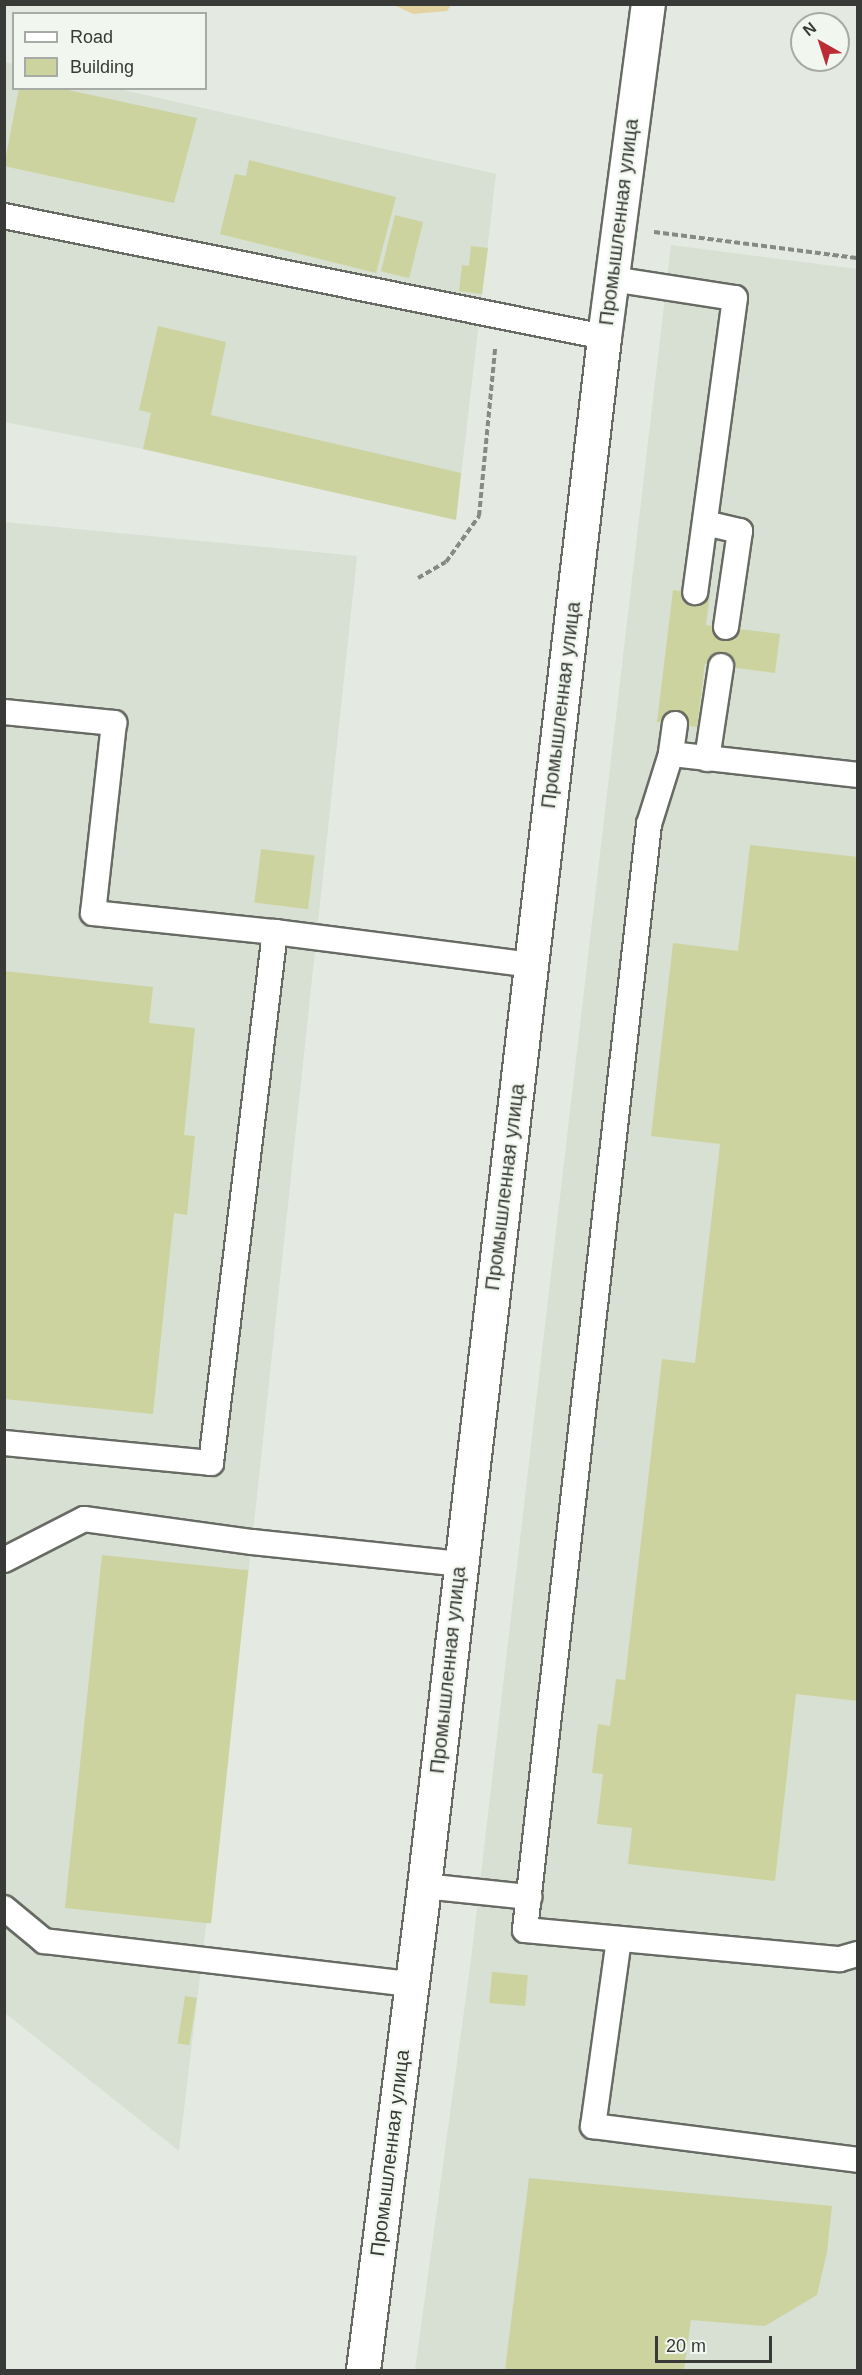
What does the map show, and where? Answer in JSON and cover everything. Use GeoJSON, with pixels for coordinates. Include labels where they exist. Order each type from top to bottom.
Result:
{"type":"FeatureCollection","features":[{"type":"Feature","properties":{"kind":"street","name":"Промышленная улица"},"geometry":{"type":"LineString","coordinates":[[363,2370],[424,1886],[604,337],[648,4]]}},
{"type":"Feature","properties":{"kind":"lane"},"geometry":{"type":"LineString","coordinates":[[4,216],[604,337]]}},
{"type":"Feature","properties":{"kind":"lane"},"geometry":{"type":"LineString","coordinates":[[612,279],[735,298],[695,592]]}},
{"type":"Feature","properties":{"kind":"lane"},"geometry":{"type":"LineString","coordinates":[[705,523],[740,531],[726,627]]}},
{"type":"Feature","properties":{"kind":"lane"},"geometry":{"type":"LineString","coordinates":[[707,759],[721,666]]}},
{"type":"Feature","properties":{"kind":"lane"},"geometry":{"type":"LineString","coordinates":[[4,711],[114,723],[93,913],[275,932],[531,965]]}},
{"type":"Feature","properties":{"kind":"lane"},"geometry":{"type":"LineString","coordinates":[[675,724],[671,754],[649,824],[525,1930],[840,1959],[858,1954]]}},
{"type":"Feature","properties":{"kind":"lane"},"geometry":{"type":"LineString","coordinates":[[671,754],[858,775]]}},
{"type":"Feature","properties":{"kind":"lane"},"geometry":{"type":"LineString","coordinates":[[4,1443],[211,1463],[275,932]]}},
{"type":"Feature","properties":{"kind":"lane"},"geometry":{"type":"LineString","coordinates":[[4,1560],[84,1519],[252,1542],[460,1564]]}},
{"type":"Feature","properties":{"kind":"lane"},"geometry":{"type":"LineString","coordinates":[[424,1886],[529,1897]]}},
{"type":"Feature","properties":{"kind":"lane"},"geometry":{"type":"LineString","coordinates":[[4,1908],[44,1941],[411,1984]]}},
{"type":"Feature","properties":{"kind":"lane"},"geometry":{"type":"LineString","coordinates":[[619,1939],[593,2126],[858,2160]]}},
{"type":"Feature","properties":{"kind":"path"},"geometry":{"type":"LineString","coordinates":[[647,231],[858,258]]}},
{"type":"Feature","properties":{"kind":"path"},"geometry":{"type":"LineString","coordinates":[[418,578],[446,562],[479,516],[499,316]]}},
{"type":"Feature","properties":{"kind":"shaded area"},"geometry":{"type":"Polygon","coordinates":[[[394,5],[451,5],[447,11],[413,14],[394,5]]]}},
{"type":"Feature","properties":{"kind":"shaded area"},"geometry":{"type":"Polygon","coordinates":[[[5,62],[12,64],[12,90],[123,90],[496,174],[456,520],[143,449],[5,422],[5,62]]]}},
{"type":"Feature","properties":{"kind":"shaded area"},"geometry":{"type":"Polygon","coordinates":[[[671,245],[857,269],[857,2370],[415,2370],[471,1960],[671,245]]]}},
{"type":"Feature","properties":{"kind":"shaded area"},"geometry":{"type":"Polygon","coordinates":[[[4,522],[357,556],[252,1542],[179,2151],[5,2013],[4,522]]]}},
{"type":"Feature","properties":{"kind":"building"},"geometry":{"type":"Polygon","coordinates":[[[19,90],[68,90],[197,118],[174,203],[4,166],[19,90]]]}},
{"type":"Feature","properties":{"kind":"building"},"geometry":{"type":"Polygon","coordinates":[[[249,160],[396,197],[376,273],[220,234],[235,174],[246,176],[249,160]]]}},
{"type":"Feature","properties":{"kind":"building"},"geometry":{"type":"Polygon","coordinates":[[[395,215],[423,222],[409,278],[381,271],[395,215]]]}},
{"type":"Feature","properties":{"kind":"building"},"geometry":{"type":"Polygon","coordinates":[[[471,246],[488,248],[482,294],[459,291],[462,265],[469,266],[471,246]]]}},
{"type":"Feature","properties":{"kind":"building"},"geometry":{"type":"Polygon","coordinates":[[[158,326],[226,342],[211,415],[461,473],[456,520],[143,449],[151,413],[139,410],[158,326]]]}},
{"type":"Feature","properties":{"kind":"building"},"geometry":{"type":"Polygon","coordinates":[[[673,590],[710,594],[706,625],[780,634],[775,673],[705,664],[697,727],[657,722],[673,590]]]}},
{"type":"Feature","properties":{"kind":"building"},"geometry":{"type":"Polygon","coordinates":[[[750,845],[858,857],[858,1701],[796,1694],[775,1881],[628,1864],[632,1828],[597,1824],[603,1774],[592,1773],[598,1724],[610,1726],[616,1679],[625,1680],[662,1359],[695,1363],[720,1144],[651,1136],[673,943],[738,951],[750,845]]]}},
{"type":"Feature","properties":{"kind":"building"},"geometry":{"type":"Polygon","coordinates":[[[261,849],[315,856],[308,909],[254,903],[261,849]]]}},
{"type":"Feature","properties":{"kind":"building"},"geometry":{"type":"Polygon","coordinates":[[[4,971],[153,987],[149,1023],[195,1028],[184,1135],[195,1136],[187,1215],[174,1213],[153,1414],[4,1399],[4,971]]]}},
{"type":"Feature","properties":{"kind":"building"},"geometry":{"type":"Polygon","coordinates":[[[102,1555],[248,1570],[211,1923],[65,1908],[102,1555]]]}},
{"type":"Feature","properties":{"kind":"building"},"geometry":{"type":"Polygon","coordinates":[[[492,1972],[528,1975],[525,2006],[489,2003],[492,1972]]]}},
{"type":"Feature","properties":{"kind":"building"},"geometry":{"type":"Polygon","coordinates":[[[185,1996],[197,1998],[189,2045],[177,2043],[185,1996]]]}},
{"type":"Feature","properties":{"kind":"building"},"geometry":{"type":"Polygon","coordinates":[[[529,2178],[832,2206],[827,2252],[817,2295],[765,2326],[691,2320],[684,2370],[505,2370],[529,2178]]]}}]}
